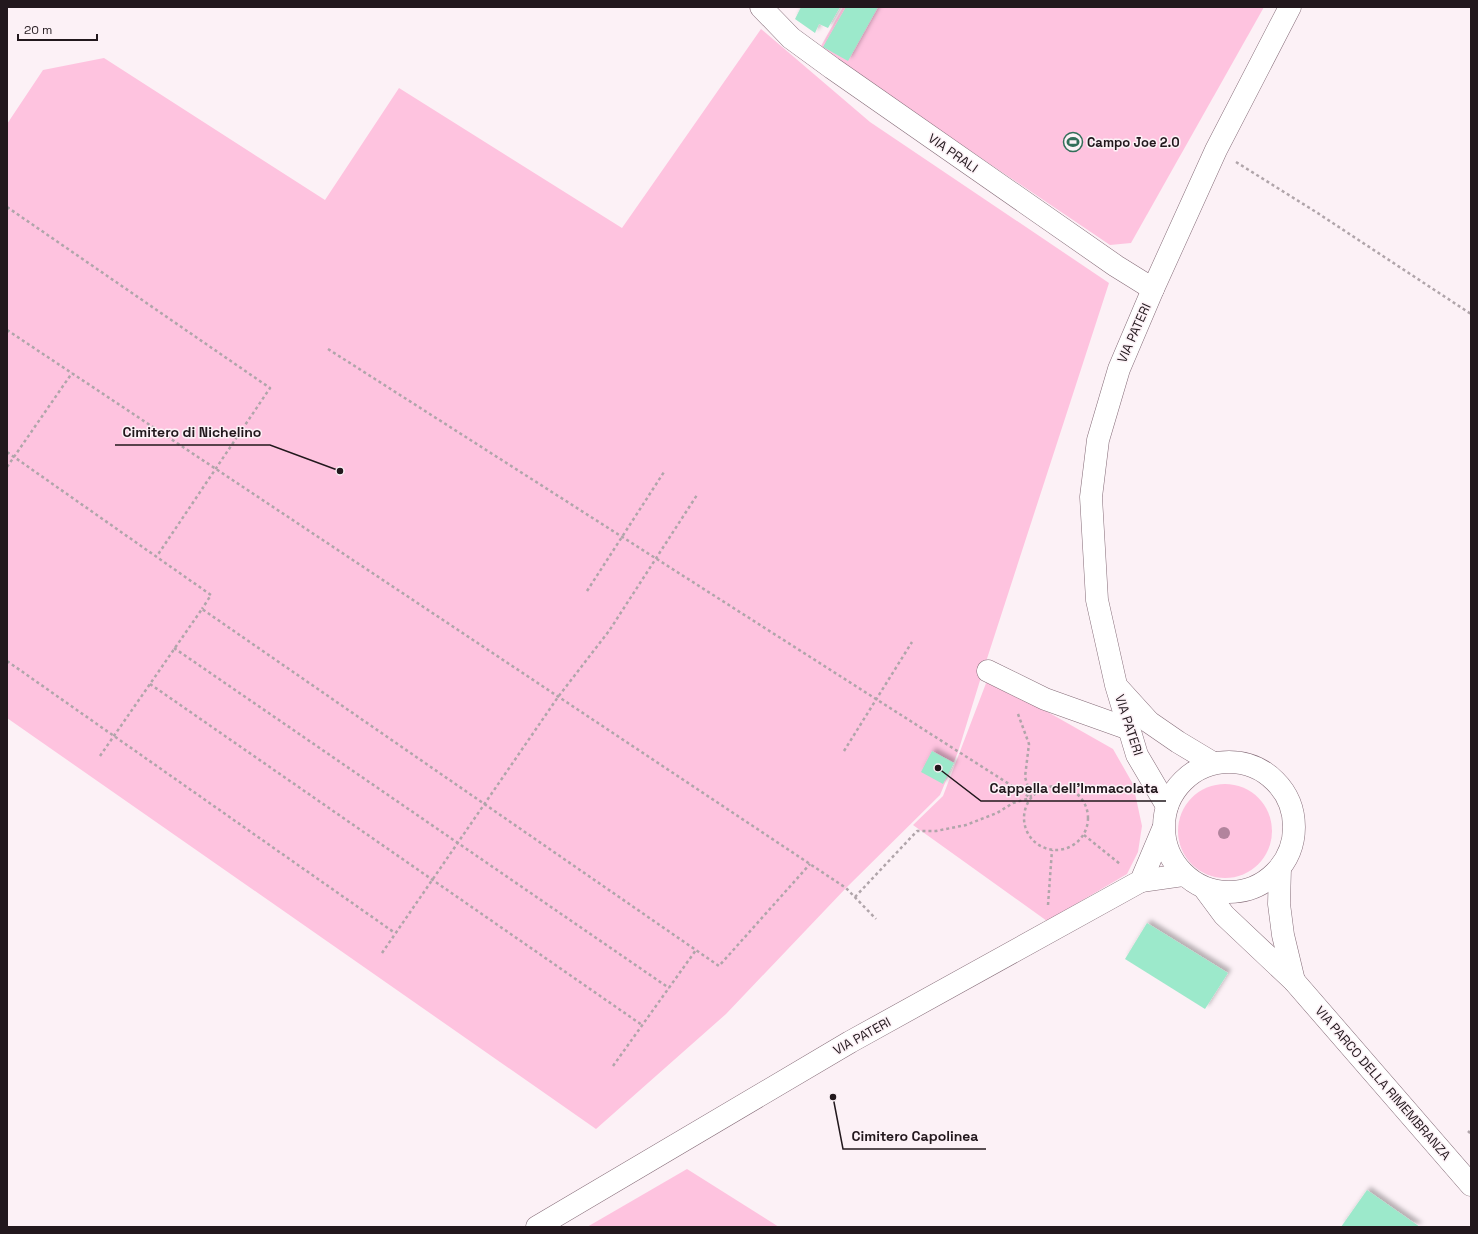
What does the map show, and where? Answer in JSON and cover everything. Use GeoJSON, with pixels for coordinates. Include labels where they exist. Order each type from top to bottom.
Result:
{"type":"FeatureCollection","features":[{"type":"Feature","properties":{"kind":"street","name":"VIA PRALI"},"geometry":{"type":"LineString","coordinates":[[760,7],[791,38],[832,68],[1116,266],[1153,289]]}},
{"type":"Feature","properties":{"kind":"street","name":"VIA PATERI"},"geometry":{"type":"LineString","coordinates":[[1167,806],[1137,756],[1116,685],[1097,600],[1091,497],[1098,440],[1119,369],[1153,289],[1216,150],[1290,7]]}},
{"type":"Feature","properties":{"kind":"street"},"geometry":{"type":"LineString","coordinates":[[988,670],[1045,699],[1129,729]]}},
{"type":"Feature","properties":{"kind":"street","name":"VIA PATERI"},"geometry":{"type":"LineString","coordinates":[[1116,685],[1149,722],[1213,763]]}},
{"type":"Feature","properties":{"kind":"street"},"geometry":{"type":"LineString","coordinates":[[1141,881],[1163,829],[1167,806],[1174,791],[1185,778],[1198,769],[1213,763],[1230,761],[1246,763],[1261,769],[1274,779],[1284,791],[1291,806],[1294,822],[1294,838],[1288,854],[1280,868],[1268,880],[1253,888],[1237,892],[1220,892],[1204,888],[1183,875],[1172,861],[1166,846],[1163,829]]}},
{"type":"Feature","properties":{"kind":"street","name":"VIA PARCO DELLA RIMEMBRANZA"},"geometry":{"type":"LineString","coordinates":[[1280,868],[1279,904],[1283,935],[1294,981]]}},
{"type":"Feature","properties":{"kind":"street"},"geometry":{"type":"LineString","coordinates":[[1141,881],[1183,875]]}},
{"type":"Feature","properties":{"kind":"street","name":"VIA PATERI"},"geometry":{"type":"LineString","coordinates":[[537,1227],[850,1042],[1141,881]]}},
{"type":"Feature","properties":{"kind":"street","name":"VIA PARCO DELLA RIMEMBRANZA"},"geometry":{"type":"LineString","coordinates":[[1204,888],[1224,915],[1294,981],[1471,1185]]}},
{"type":"Feature","properties":{"kind":"path"},"geometry":{"type":"LineString","coordinates":[[1216,150],[1316,212],[1471,314]]}},
{"type":"Feature","properties":{"kind":"path"},"geometry":{"type":"LineString","coordinates":[[7,207],[270,388],[156,556]]}},
{"type":"Feature","properties":{"kind":"path"},"geometry":{"type":"LineString","coordinates":[[7,330],[846,888],[876,919]]}},
{"type":"Feature","properties":{"kind":"path"},"geometry":{"type":"LineString","coordinates":[[328,349],[1031,798]]}},
{"type":"Feature","properties":{"kind":"path"},"geometry":{"type":"LineString","coordinates":[[7,467],[72,373]]}},
{"type":"Feature","properties":{"kind":"path"},"geometry":{"type":"LineString","coordinates":[[7,452],[211,596],[100,756]]}},
{"type":"Feature","properties":{"kind":"path"},"geometry":{"type":"LineString","coordinates":[[587,591],[664,472]]}},
{"type":"Feature","properties":{"kind":"path"},"geometry":{"type":"LineString","coordinates":[[382,953],[394,933],[558,697],[609,631],[655,558],[697,496]]}},
{"type":"Feature","properties":{"kind":"path"},"geometry":{"type":"LineString","coordinates":[[202,609],[719,966],[810,864]]}},
{"type":"Feature","properties":{"kind":"path"},"geometry":{"type":"LineString","coordinates":[[844,751],[912,642]]}},
{"type":"Feature","properties":{"kind":"path"},"geometry":{"type":"LineString","coordinates":[[174,648],[669,988]]}},
{"type":"Feature","properties":{"kind":"path"},"geometry":{"type":"LineString","coordinates":[[7,661],[394,933]]}},
{"type":"Feature","properties":{"kind":"path"},"geometry":{"type":"LineString","coordinates":[[1011,682],[1010,699],[1021,719],[1029,744],[1025,777],[1031,798]]}},
{"type":"Feature","properties":{"kind":"path"},"geometry":{"type":"LineString","coordinates":[[150,684],[642,1025]]}},
{"type":"Feature","properties":{"kind":"path"},"geometry":{"type":"LineString","coordinates":[[1056,786],[1075,791],[1082,798],[1086,806],[1088,816],[1084,835],[1070,847],[1052,850],[1042,847],[1034,841],[1028,833],[1024,823],[1024,814],[1031,798],[1038,791],[1047,787],[1056,786]]}},
{"type":"Feature","properties":{"kind":"path"},"geometry":{"type":"LineString","coordinates":[[855,897],[917,831],[936,831],[966,825],[997,813],[1012,803],[1031,798]]}},
{"type":"Feature","properties":{"kind":"path"},"geometry":{"type":"LineString","coordinates":[[1084,835],[1141,881]]}},
{"type":"Feature","properties":{"kind":"path"},"geometry":{"type":"LineString","coordinates":[[1048,933],[1052,850]]}},
{"type":"Feature","properties":{"kind":"path"},"geometry":{"type":"LineString","coordinates":[[613,1066],[696,950]]}},
{"type":"Feature","properties":{"kind":"path"},"geometry":{"type":"LineString","coordinates":[[1468,1131],[1471,1134]]}},
{"type":"Feature","properties":{"kind":"shaded area","name":"Campo Joe 2.0"},"geometry":{"type":"Polygon","coordinates":[[[843,7],[1264,7],[1131,243],[1110,245],[846,67],[821,46],[843,7]]]}},
{"type":"Feature","properties":{"kind":"shaded area"},"geometry":{"type":"Polygon","coordinates":[[[761,29],[870,122],[1109,283],[958,752],[940,795],[846,888],[726,1014],[596,1129],[7,718],[7,124],[43,70],[104,58],[325,200],[399,88],[622,228],[761,29]]]}},
{"type":"Feature","properties":{"kind":"shaded area"},"geometry":{"type":"Polygon","coordinates":[[[988,678],[1113,749],[1133,784],[1142,826],[1138,852],[1127,874],[1047,921],[913,825],[943,796],[988,678]]]}},
{"type":"Feature","properties":{"kind":"shaded area"},"geometry":{"type":"Polygon","coordinates":[[[1225,784],[1243,787],[1259,797],[1269,813],[1272,831],[1269,849],[1259,865],[1243,875],[1225,878],[1207,875],[1191,865],[1181,849],[1178,831],[1181,813],[1191,797],[1207,787],[1225,784]]]}},
{"type":"Feature","properties":{"kind":"shaded area"},"geometry":{"type":"Polygon","coordinates":[[[687,1169],[779,1227],[587,1227],[687,1169]]]}},
{"type":"Feature","properties":{"kind":"building"},"geometry":{"type":"Polygon","coordinates":[[[801,7],[840,7],[828,28],[819,24],[815,33],[795,19],[801,7]]]}},
{"type":"Feature","properties":{"kind":"building"},"geometry":{"type":"Polygon","coordinates":[[[846,7],[878,7],[848,61],[823,47],[846,7]]]}},
{"type":"Feature","properties":{"kind":"building"},"geometry":{"type":"Polygon","coordinates":[[[932,751],[954,763],[943,784],[921,772],[932,751]]]}},
{"type":"Feature","properties":{"kind":"building"},"geometry":{"type":"Polygon","coordinates":[[[1147,923],[1228,973],[1205,1009],[1125,959],[1147,923]]]}},
{"type":"Feature","properties":{"kind":"building"},"geometry":{"type":"Polygon","coordinates":[[[1367,1190],[1420,1227],[1341,1227],[1367,1190]]]}},
{"type":"Feature","properties":{"kind":"place","name":"Campo Joe 2.0"},"geometry":{"type":"Point","coordinates":[1073,142]}},
{"type":"Feature","properties":{"kind":"place","name":"Cimitero di Nichelino"},"geometry":{"type":"Point","coordinates":[340,471]}},
{"type":"Feature","properties":{"kind":"place","name":"Cappella dell'Immacolata"},"geometry":{"type":"Point","coordinates":[938,768]}},
{"type":"Feature","properties":{"kind":"place","name":"Cimitero Capolinea"},"geometry":{"type":"Point","coordinates":[833,1097]}}]}
